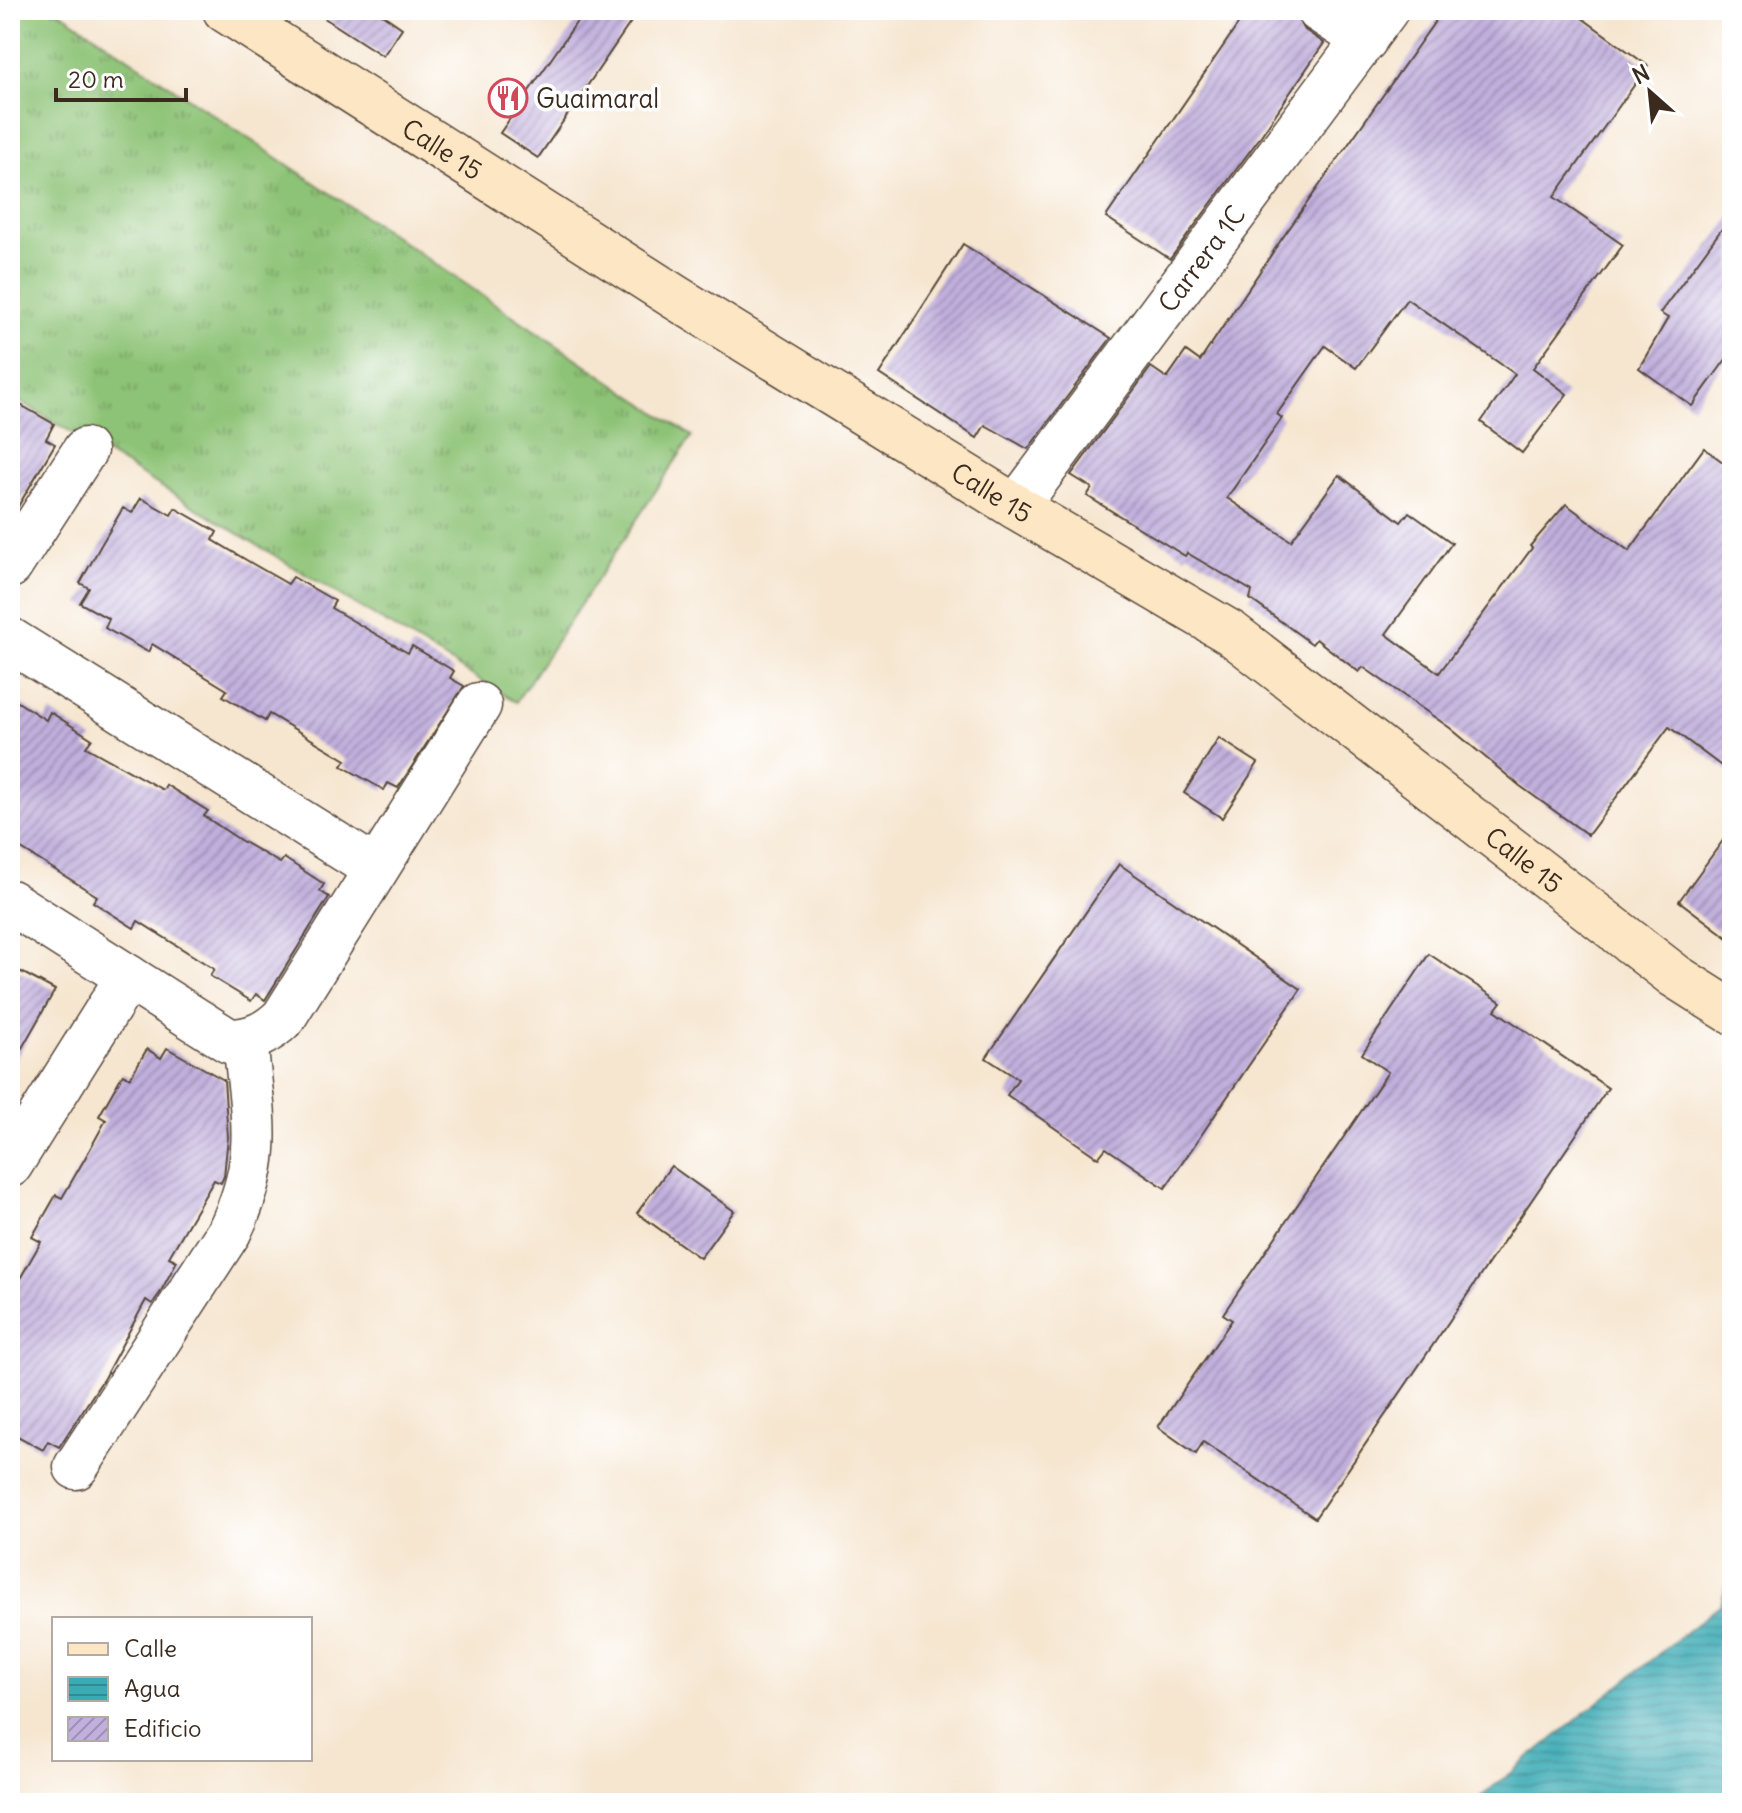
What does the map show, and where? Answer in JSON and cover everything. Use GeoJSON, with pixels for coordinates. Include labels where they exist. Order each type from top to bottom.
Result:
{"type":"FeatureCollection","features":[{"type":"Feature","properties":{"kind":"street","name":"Calle 15"},"geometry":{"type":"LineString","coordinates":[[225,10],[675,297],[1016,507],[1231,633],[1675,976],[1732,1012]]}},
{"type":"Feature","properties":{"kind":"street"},"geometry":{"type":"LineString","coordinates":[[1319,10],[1375,25]]}},
{"type":"Feature","properties":{"kind":"street","name":"Carrera 1C"},"geometry":{"type":"LineString","coordinates":[[1016,507],[1375,25]]}},
{"type":"Feature","properties":{"kind":"street"},"geometry":{"type":"LineString","coordinates":[[10,566],[85,450]]}},
{"type":"Feature","properties":{"kind":"street"},"geometry":{"type":"LineString","coordinates":[[10,640],[376,869]]}},
{"type":"Feature","properties":{"kind":"street"},"geometry":{"type":"LineString","coordinates":[[10,902],[229,1041],[245,1041],[261,1035],[284,1017],[479,705]]}},
{"type":"Feature","properties":{"kind":"street"},"geometry":{"type":"LineString","coordinates":[[10,1165],[128,977]]}},
{"type":"Feature","properties":{"kind":"street"},"geometry":{"type":"LineString","coordinates":[[76,1467],[229,1232],[242,1205],[251,1176],[255,1129],[245,1041]]}},
{"type":"Feature","properties":{"kind":"green space"},"geometry":{"type":"Polygon","coordinates":[[[10,10],[57,10],[692,436],[516,702],[10,395],[10,10]]]}},
{"type":"Feature","properties":{"kind":"water"},"geometry":{"type":"Polygon","coordinates":[[[1732,1564],[1732,1803],[1473,1803],[1721,1604],[1732,1564]]]}},
{"type":"Feature","properties":{"kind":"building"},"geometry":{"type":"Polygon","coordinates":[[[312,10],[376,10],[402,28],[383,56],[312,10]]]}},
{"type":"Feature","properties":{"kind":"building"},"geometry":{"type":"Polygon","coordinates":[[[585,10],[639,10],[538,158],[500,133],[585,10]]]}},
{"type":"Feature","properties":{"kind":"building"},"geometry":{"type":"Polygon","coordinates":[[[1248,10],[1285,10],[1324,43],[1258,140],[1170,259],[1106,217],[1248,10]]]}},
{"type":"Feature","properties":{"kind":"building"},"geometry":{"type":"Polygon","coordinates":[[[1443,10],[1571,10],[1648,66],[1554,197],[1623,245],[1533,368],[1567,394],[1522,453],[1481,422],[1515,374],[1407,299],[1356,368],[1325,346],[1277,414],[1282,418],[1227,498],[1291,541],[1339,475],[1401,522],[1409,512],[1452,543],[1386,634],[1439,673],[1532,548],[1530,546],[1566,504],[1629,551],[1704,448],[1732,469],[1732,774],[1669,727],[1588,835],[1520,786],[1450,728],[1363,667],[1359,672],[1316,639],[1312,644],[1250,599],[1252,591],[1187,553],[1185,556],[1087,496],[1092,488],[1071,475],[1151,367],[1167,378],[1186,351],[1200,361],[1443,10]]]}},
{"type":"Feature","properties":{"kind":"building"},"geometry":{"type":"Polygon","coordinates":[[[1732,215],[1732,351],[1692,406],[1639,368],[1668,318],[1660,313],[1732,215]]]}},
{"type":"Feature","properties":{"kind":"building"},"geometry":{"type":"Polygon","coordinates":[[[963,244],[1111,338],[1028,449],[985,425],[977,438],[879,374],[963,244]]]}},
{"type":"Feature","properties":{"kind":"building"},"geometry":{"type":"Polygon","coordinates":[[[10,399],[54,424],[46,439],[55,444],[10,520],[10,399]]]}},
{"type":"Feature","properties":{"kind":"building"},"geometry":{"type":"Polygon","coordinates":[[[141,498],[171,515],[175,508],[217,532],[213,540],[253,564],[288,584],[293,577],[335,601],[331,608],[408,653],[412,646],[454,671],[450,678],[464,686],[398,788],[388,783],[384,790],[342,766],[346,760],[269,714],[265,721],[223,696],[227,690],[152,644],[148,652],[105,628],[109,619],[80,603],[89,588],[80,583],[101,545],[123,508],[132,513],[141,498]]]}},
{"type":"Feature","properties":{"kind":"building"},"geometry":{"type":"Polygon","coordinates":[[[10,697],[46,720],[50,712],[92,739],[86,747],[163,790],[166,785],[208,811],[204,816],[240,840],[280,863],[284,858],[324,884],[320,891],[329,897],[265,1000],[256,994],[251,1001],[210,976],[214,969],[138,921],[134,928],[93,902],[97,896],[10,842],[10,697]]]}},
{"type":"Feature","properties":{"kind":"building"},"geometry":{"type":"Polygon","coordinates":[[[1219,738],[1258,763],[1222,818],[1184,793],[1219,738]]]}},
{"type":"Feature","properties":{"kind":"building"},"geometry":{"type":"Polygon","coordinates":[[[1732,828],[1732,941],[1679,901],[1732,828]]]}},
{"type":"Feature","properties":{"kind":"building"},"geometry":{"type":"Polygon","coordinates":[[[1119,864],[1301,989],[1165,1188],[1106,1148],[1098,1158],[1007,1095],[1018,1079],[986,1058],[1119,864]]]}},
{"type":"Feature","properties":{"kind":"building"},"geometry":{"type":"Polygon","coordinates":[[[1429,954],[1501,1002],[1495,1010],[1608,1088],[1315,1518],[1203,1442],[1196,1454],[1158,1427],[1232,1320],[1223,1314],[1388,1072],[1362,1054],[1429,954]]]}},
{"type":"Feature","properties":{"kind":"building"},"geometry":{"type":"Polygon","coordinates":[[[10,966],[55,990],[10,1069],[10,966]]]}},
{"type":"Feature","properties":{"kind":"building"},"geometry":{"type":"Polygon","coordinates":[[[167,1048],[224,1080],[228,1137],[224,1176],[221,1183],[214,1180],[169,1257],[177,1261],[160,1293],[152,1304],[146,1300],[104,1378],[59,1447],[48,1441],[43,1450],[10,1432],[10,1296],[41,1242],[32,1237],[56,1195],[62,1198],[84,1160],[106,1120],[99,1116],[123,1074],[130,1078],[147,1049],[161,1058],[167,1048]]]}},
{"type":"Feature","properties":{"kind":"building"},"geometry":{"type":"Polygon","coordinates":[[[671,1166],[734,1211],[700,1258],[637,1213],[671,1166]]]}},
{"type":"Feature","properties":{"kind":"place","name":"Guaimaral"},"geometry":{"type":"Point","coordinates":[508,98]}}]}
